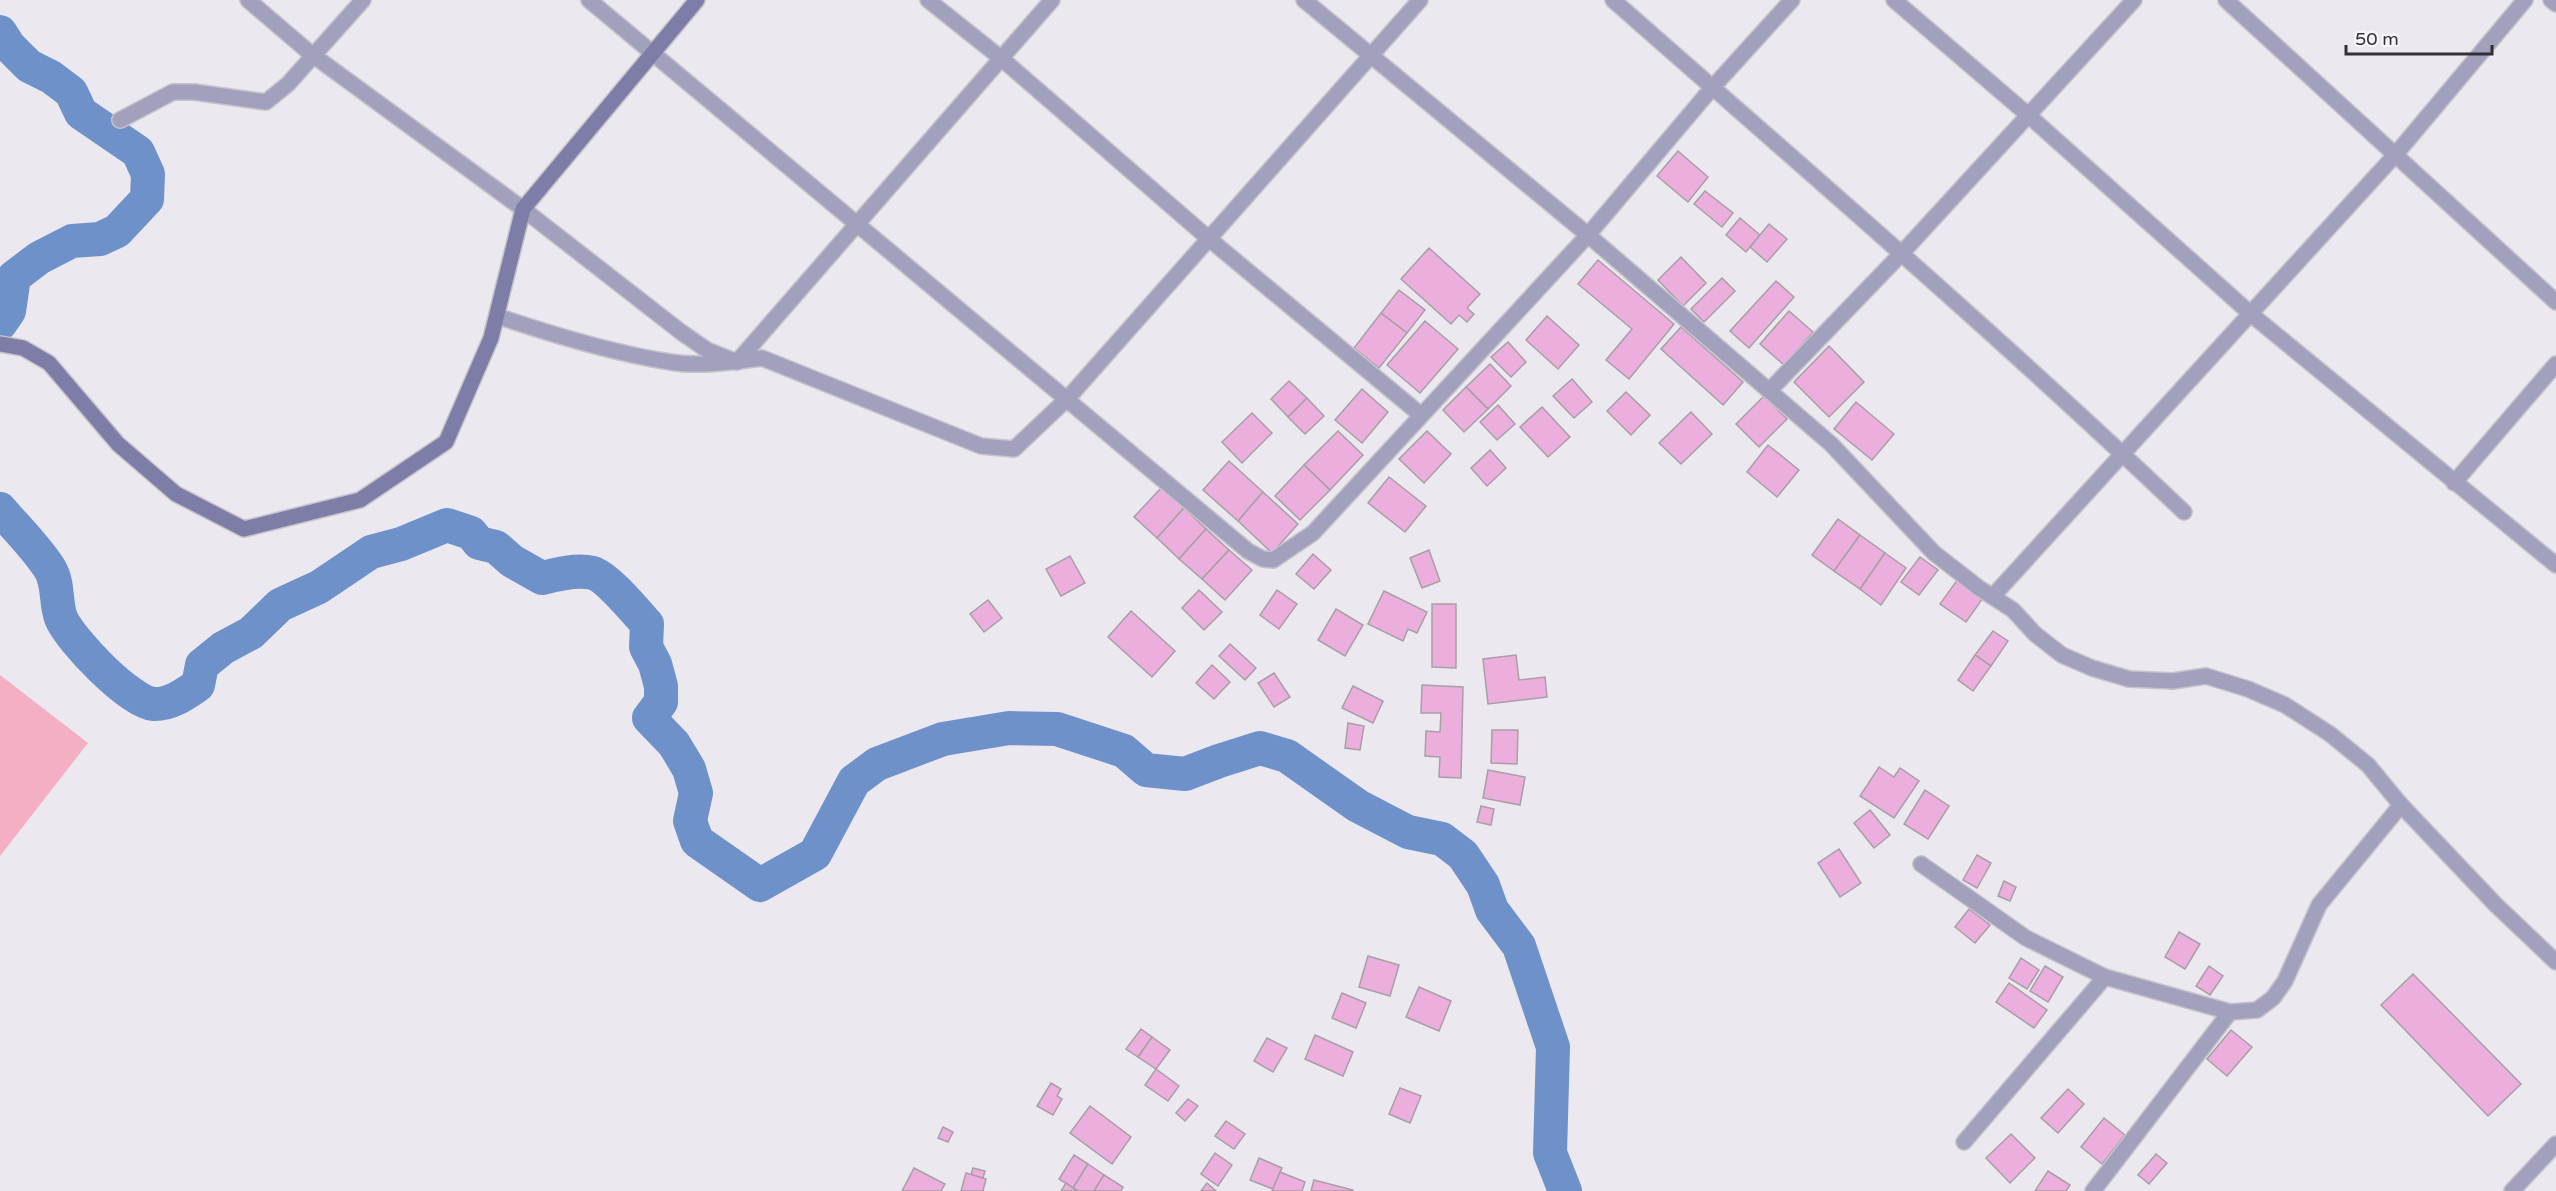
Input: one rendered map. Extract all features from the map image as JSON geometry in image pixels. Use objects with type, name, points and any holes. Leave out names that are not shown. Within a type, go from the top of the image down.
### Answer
[{"type":"street","points":[[248,0],[314,55],[523,208],[681,332],[707,350],[737,362]]},
{"type":"street","points":[[120,120],[173,92],[194,92],[266,102],[278,95],[363,0]]},
{"type":"street","points":[[589,0],[1248,551],[1263,559],[1273,560],[1313,533],[1588,235],[1713,88],[1792,0]]},
{"type":"street","points":[[0,344],[23,348],[49,363],[118,444],[176,494],[244,529],[360,500],[446,442],[491,338],[523,208],[697,0]]},
{"type":"street","points":[[928,0],[1002,59],[1208,238],[1421,415]]},
{"type":"street","points":[[737,362],[1052,0]]},
{"type":"street","points":[[1304,0],[1588,235],[1831,444],[1934,553],[1979,588],[2013,610],[2035,634],[2062,655],[2092,668],[2129,679],[2173,681],[2206,676],[2248,689],[2285,705],[2330,734],[2368,765],[2401,805],[2496,905],[2556,962]]},
{"type":"street","points":[[497,316],[552,335],[672,363],[737,362],[762,358],[981,446],[1014,449],[1066,400],[1420,0]]},
{"type":"street","points":[[1613,0],[1900,254],[2123,454],[2184,512]]},
{"type":"street","points":[[1894,0],[2027,114],[2252,315],[2556,565]]},
{"type":"street","points":[[1768,391],[1900,254],[2134,0]]},
{"type":"street","points":[[2226,0],[2556,302]]},
{"type":"street","points":[[1994,596],[2252,315],[2295,262],[2396,154],[2525,0]]},
{"type":"street","points":[[2551,0],[2556,4]]},
{"type":"street","points":[[2454,483],[2556,364]]},
{"type":"street","points":[[1920,864],[2026,938],[2105,977],[2230,1012],[2257,1010],[2273,998],[2285,981],[2319,905],[2401,805]]},
{"type":"street","points":[[1964,1142],[2105,977]]},
{"type":"street","points":[[2093,1191],[2230,1012]]},
{"type":"street","points":[[2512,1191],[2556,1144]]},
{"type":"shaded area","points":[[0,675],[88,743],[0,856]]},
{"type":"building","points":[[1678,151],[1708,177],[1688,202],[1657,176]]},
{"type":"building","points":[[1705,191],[1733,213],[1722,227],[1694,204]]},
{"type":"building","points":[[1740,218],[1760,235],[1746,252],[1726,235]]},
{"type":"building","points":[[1769,224],[1787,239],[1767,262],[1750,247]]},
{"type":"building","points":[[1429,248],[1480,294],[1467,308],[1474,314],[1467,322],[1459,315],[1451,324],[1401,279]]},
{"type":"building","points":[[1681,257],[1706,283],[1683,306],[1658,280]]},
{"type":"building","points":[[1598,260],[1674,324],[1629,379],[1606,360],[1632,329],[1578,284]]},
{"type":"building","points":[[1722,278],[1735,291],[1704,322],[1691,309]]},
{"type":"building","points":[[1776,281],[1794,297],[1749,348],[1730,331]]},
{"type":"building","points":[[1399,290],[1425,310],[1407,333],[1381,313]]},
{"type":"building","points":[[1789,311],[1813,332],[1784,365],[1760,344]]},
{"type":"building","points":[[1381,313],[1407,333],[1379,368],[1354,348]]},
{"type":"building","points":[[1547,316],[1579,345],[1558,369],[1526,340]]},
{"type":"building","points":[[1425,321],[1458,349],[1420,393],[1387,365]]},
{"type":"building","points":[[1681,327],[1743,382],[1723,405],[1661,349]]},
{"type":"building","points":[[1508,342],[1526,362],[1511,377],[1491,357]]},
{"type":"building","points":[[1829,346],[1864,382],[1829,417],[1794,382]]},
{"type":"building","points":[[1490,364],[1511,386],[1488,409],[1466,387]]},
{"type":"building","points":[[1572,379],[1592,402],[1574,418],[1553,396]]},
{"type":"building","points":[[1289,381],[1307,398],[1288,417],[1271,399]]},
{"type":"building","points":[[1466,387],[1488,409],[1464,432],[1443,410]]},
{"type":"building","points":[[1362,389],[1388,412],[1362,443],[1335,420]]},
{"type":"building","points":[[1626,392],[1650,415],[1631,435],[1607,411]]},
{"type":"building","points":[[1764,396],[1787,419],[1759,447],[1736,424]]},
{"type":"building","points":[[1307,398],[1324,416],[1305,434],[1288,417]]},
{"type":"building","points":[[1856,402],[1894,434],[1872,460],[1834,429]]},
{"type":"building","points":[[1498,405],[1515,424],[1497,440],[1480,422]]},
{"type":"building","points":[[1542,407],[1570,437],[1548,457],[1520,427]]},
{"type":"building","points":[[1691,412],[1712,434],[1681,464],[1659,443]]},
{"type":"building","points":[[1252,413],[1272,433],[1242,463],[1222,442]]},
{"type":"building","points":[[1338,431],[1363,455],[1330,490],[1304,465]]},
{"type":"building","points":[[1427,431],[1451,454],[1424,483],[1399,459]]},
{"type":"building","points":[[1768,445],[1799,470],[1777,497],[1747,472]]},
{"type":"building","points":[[1490,450],[1506,468],[1487,486],[1471,468]]},
{"type":"building","points":[[1229,461],[1263,492],[1238,521],[1203,490]]},
{"type":"building","points":[[1304,465],[1330,490],[1300,520],[1275,496]]},
{"type":"building","points":[[1389,477],[1426,506],[1405,532],[1368,503]]},
{"type":"building","points":[[1161,488],[1184,508],[1157,538],[1134,517]]},
{"type":"building","points":[[1263,492],[1298,524],[1272,553],[1238,521]]},
{"type":"building","points":[[1184,508],[1206,529],[1179,559],[1157,538]]},
{"type":"building","points":[[1838,519],[1860,535],[1834,571],[1812,555]]},
{"type":"building","points":[[1206,529],[1229,550],[1202,579],[1179,559]]},
{"type":"building","points":[[1860,535],[1885,553],[1860,589],[1834,571]]},
{"type":"building","points":[[1229,550],[1252,570],[1225,600],[1202,579]]},
{"type":"building","points":[[1429,550],[1440,581],[1422,588],[1410,558]]},
{"type":"building","points":[[1885,553],[1906,568],[1881,605],[1860,589]]},
{"type":"building","points":[[1313,554],[1331,570],[1314,589],[1296,574]]},
{"type":"building","points":[[1070,556],[1085,583],[1061,596],[1046,569]]},
{"type":"building","points":[[1920,557],[1938,570],[1919,595],[1901,582]]},
{"type":"building","points":[[1958,579],[1983,598],[1966,622],[1940,604]]},
{"type":"building","points":[[1199,590],[1222,612],[1204,630],[1182,608]]},
{"type":"building","points":[[1277,590],[1297,604],[1279,629],[1260,615]]},
{"type":"building","points":[[1384,591],[1427,612],[1417,633],[1408,629],[1403,641],[1368,624]]},
{"type":"building","points":[[988,600],[1002,618],[984,632],[970,614]]},
{"type":"building","points":[[1432,604],[1456,604],[1456,668],[1432,667]]},
{"type":"building","points":[[1336,609],[1363,625],[1345,656],[1318,640]]},
{"type":"building","points":[[1131,611],[1175,651],[1152,677],[1108,637]]},
{"type":"building","points":[[1993,631],[2008,641],[1991,666],[1975,655]]},
{"type":"building","points":[[1230,644],[1256,668],[1245,680],[1219,656]]},
{"type":"building","points":[[1516,655],[1519,680],[1545,677],[1547,697],[1488,704],[1483,659]]},
{"type":"building","points":[[1975,655],[1991,666],[1973,691],[1958,680]]},
{"type":"building","points":[[1212,665],[1230,682],[1214,699],[1196,683]]},
{"type":"building","points":[[1274,673],[1290,697],[1274,707],[1258,683]]},
{"type":"building","points":[[1422,685],[1463,687],[1461,778],[1439,777],[1440,757],[1425,756],[1426,731],[1440,732],[1441,713],[1421,713]]},
{"type":"building","points":[[1353,686],[1383,701],[1373,723],[1342,708]]},
{"type":"building","points":[[1348,723],[1364,726],[1360,750],[1345,748]]},
{"type":"building","points":[[1492,730],[1518,730],[1517,764],[1491,763]]},
{"type":"building","points":[[1879,767],[1894,777],[1900,768],[1919,781],[1894,818],[1860,796]]},
{"type":"building","points":[[1488,770],[1525,777],[1520,805],[1483,798]]},
{"type":"building","points":[[1925,790],[1949,806],[1928,839],[1904,824]]},
{"type":"building","points":[[1481,806],[1494,809],[1491,825],[1477,822]]},
{"type":"building","points":[[1870,810],[1890,835],[1874,848],[1854,823]]},
{"type":"building","points":[[1839,849],[1861,883],[1840,897],[1818,863]]},
{"type":"building","points":[[1977,855],[1991,863],[1977,888],[1963,880]]},
{"type":"building","points":[[2004,881],[2016,887],[2010,901],[1998,896]]},
{"type":"building","points":[[1969,909],[1990,925],[1975,943],[1955,927]]},
{"type":"building","points":[[2179,932],[2200,944],[2185,969],[2165,957]]},
{"type":"building","points":[[1368,956],[1399,965],[1390,996],[1359,987]]},
{"type":"building","points":[[2021,958],[2039,970],[2027,989],[2009,978]]},
{"type":"building","points":[[2045,966],[2063,977],[2048,1002],[2030,991]]},
{"type":"building","points":[[2209,966],[2223,976],[2210,995],[2196,986]]},
{"type":"building","points":[[2413,974],[2521,1084],[2488,1116],[2381,1005]]},
{"type":"building","points":[[2009,983],[2047,1010],[2034,1028],[1996,1002]]},
{"type":"building","points":[[1419,987],[1451,1001],[1439,1031],[1406,1017]]},
{"type":"building","points":[[1342,993],[1366,1003],[1356,1028],[1332,1018]]},
{"type":"building","points":[[1141,1029],[1152,1037],[1138,1057],[1126,1049]]},
{"type":"building","points":[[2231,1030],[2252,1047],[2227,1076],[2207,1059]]},
{"type":"building","points":[[1315,1035],[1353,1052],[1343,1076],[1305,1059]]},
{"type":"building","points":[[1152,1037],[1170,1050],[1156,1069],[1138,1057]]},
{"type":"building","points":[[1267,1038],[1287,1048],[1273,1072],[1254,1061]]},
{"type":"building","points":[[1156,1069],[1179,1086],[1168,1101],[1145,1085]]},
{"type":"building","points":[[1051,1083],[1061,1089],[1057,1096],[1062,1099],[1053,1115],[1037,1106]]},
{"type":"building","points":[[1400,1088],[1421,1096],[1410,1123],[1389,1114]]},
{"type":"building","points":[[2068,1089],[2084,1104],[2058,1133],[2041,1118]]},
{"type":"building","points":[[1188,1099],[1198,1106],[1185,1121],[1176,1113]]},
{"type":"building","points":[[1090,1106],[1131,1137],[1112,1164],[1070,1133]]},
{"type":"building","points":[[2104,1118],[2125,1135],[2102,1164],[2081,1147]]},
{"type":"building","points":[[1226,1121],[1245,1134],[1234,1149],[1215,1136]]},
{"type":"building","points":[[943,1127],[953,1132],[948,1142],[938,1138]]},
{"type":"building","points":[[2011,1134],[2035,1158],[2010,1183],[1986,1158]]},
{"type":"building","points":[[1215,1153],[1232,1165],[1218,1186],[1201,1174]]},
{"type":"building","points":[[2156,1154],[2167,1163],[2149,1184],[2138,1175]]},
{"type":"building","points":[[1074,1155],[1088,1164],[1073,1188],[1059,1179]]},
{"type":"building","points":[[1259,1158],[1282,1168],[1273,1189],[1250,1180]]},
{"type":"building","points":[[1088,1164],[1104,1175],[1094,1191],[1078,1191],[1073,1188]]},
{"type":"building","points":[[914,1168],[945,1184],[941,1191],[902,1191]]},
{"type":"building","points":[[973,1168],[985,1171],[983,1178],[971,1175]]},
{"type":"building","points":[[2048,1171],[2070,1185],[2066,1191],[2035,1191]]},
{"type":"building","points":[[1280,1172],[1305,1182],[1302,1191],[1272,1191]]},
{"type":"building","points":[[966,1173],[986,1179],[983,1191],[961,1191]]},
{"type":"building","points":[[1104,1175],[1123,1187],[1121,1191],[1094,1191]]},
{"type":"building","points":[[1314,1180],[1353,1190],[1353,1191],[1311,1191]]},
{"type":"building","points":[[1066,1183],[1073,1188],[1078,1191],[1061,1191]]},
{"type":"building","points":[[1207,1183],[1216,1191],[1201,1191]]},
{"type":"waterway","points":[[0,32],[9,46],[29,66],[51,77],[71,92],[81,113],[138,152],[148,174],[147,199],[117,231],[100,239],[72,241],[39,258],[14,277],[9,311],[0,324]]},
{"type":"waterway","points":[[0,509],[50,569],[55,581],[61,618],[76,640],[116,681],[130,692],[153,704],[171,701],[198,685],[202,665],[223,648],[251,633],[280,605],[319,587],[371,552],[401,544],[447,525],[471,533],[479,543],[496,547],[512,561],[542,578],[574,572],[593,573],[606,581],[647,624],[646,647],[655,664],[661,686],[661,702],[649,718],[674,744],[689,769],[696,793],[690,821],[697,841],[760,885],[815,854],[854,781],[877,764],[943,739],[1009,728],[1057,729],[1124,751],[1146,770],[1185,774],[1260,748],[1287,756],[1358,806],[1408,832],[1442,839],[1463,855],[1483,885],[1492,910],[1519,946],[1553,1047],[1550,1153],[1565,1191]]}]
